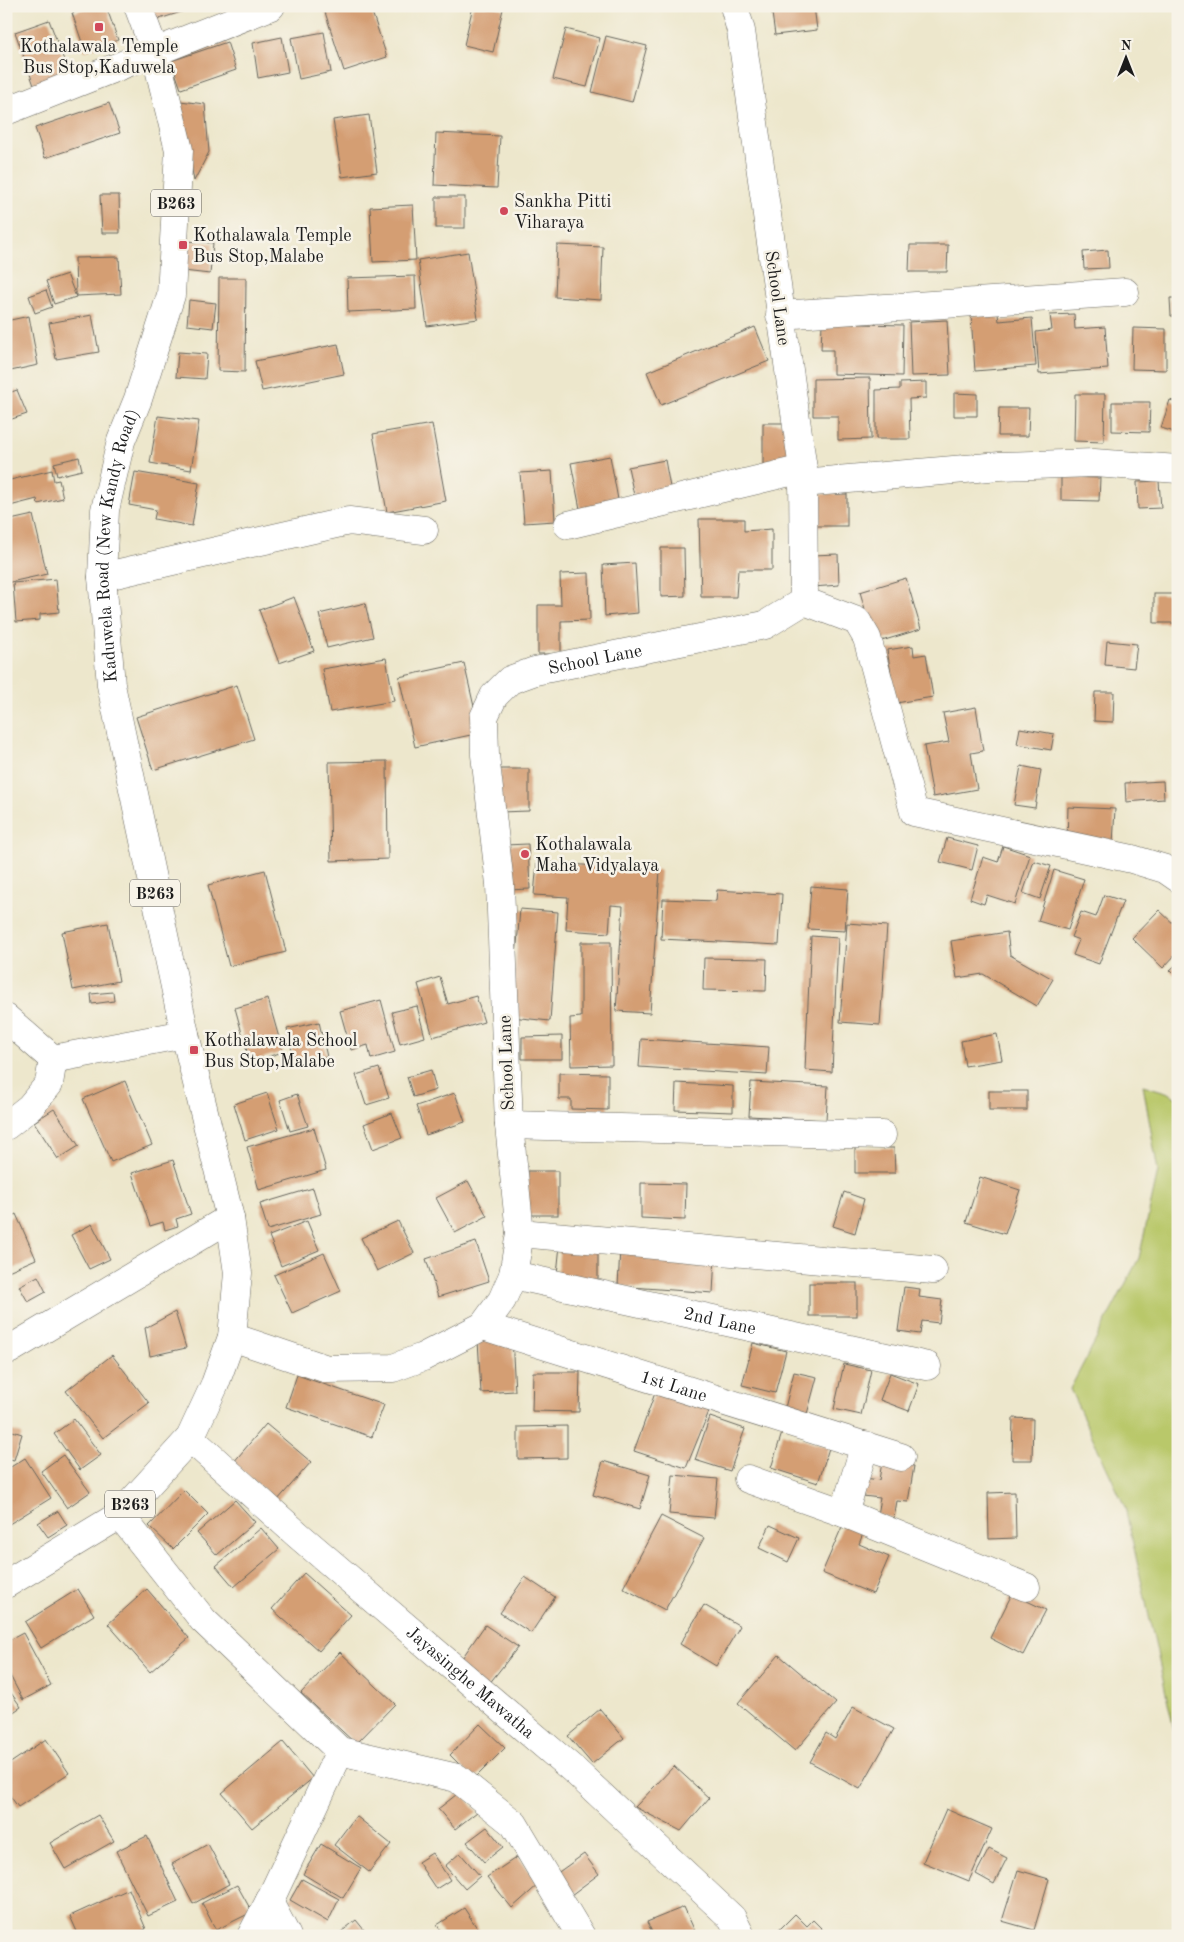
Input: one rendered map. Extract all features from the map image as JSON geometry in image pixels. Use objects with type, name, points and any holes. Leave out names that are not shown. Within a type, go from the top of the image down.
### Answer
[{"type":"street","name":"Kaduwela Road (New Kandy Road)","points":[[6,1584],[120,1515],[190,1438],[215,1384],[232,1337],[238,1273],[230,1218],[185,1034],[111,685],[102,577],[105,510],[122,441],[138,400],[171,295],[179,150],[155,52],[138,6]]},
{"type":"street","points":[[6,111],[271,6]]},
{"type":"street","name":"School Lane","points":[[232,1337],[327,1369],[393,1368],[423,1357],[483,1326],[502,1300],[513,1275],[520,1233],[509,1125],[500,884],[485,745],[484,717],[494,696],[510,680],[535,671],[765,624],[804,601],[803,476],[741,31],[734,6]]},
{"type":"street","points":[[780,315],[1125,292]]},
{"type":"street","points":[[568,525],[803,476],[1009,465],[1094,463],[1178,470]]},
{"type":"street","points":[[102,577],[349,521],[424,530]]},
{"type":"street","points":[[804,601],[857,621],[867,638],[914,812],[1132,859],[1165,869],[1178,878]]},
{"type":"street","points":[[6,1018],[53,1059]]},
{"type":"street","points":[[53,1059],[185,1034]]},
{"type":"street","points":[[6,1126],[30,1107],[49,1084],[53,1059]]},
{"type":"street","points":[[509,1125],[882,1135]]},
{"type":"street","points":[[9,1350],[230,1218]]},
{"type":"street","points":[[520,1233],[932,1270]]},
{"type":"street","name":"2nd Lane","points":[[513,1275],[927,1366]]},
{"type":"street","name":"1st Lane","points":[[483,1326],[901,1456]]},
{"type":"street","name":"Jayasinghe Mawatha","points":[[190,1438],[298,1535],[576,1772],[732,1918],[741,1936]]},
{"type":"street","points":[[844,1513],[865,1445]]},
{"type":"street","points":[[748,1479],[844,1513],[1026,1587]]},
{"type":"street","points":[[120,1515],[203,1620],[340,1751],[457,1778],[514,1824],[580,1936]]},
{"type":"street","points":[[250,1936],[269,1902],[340,1751]]},
{"type":"street","points":[[269,1902],[287,1936]]},
{"type":"green space","points":[[1143,1085],[1169,1093],[1178,1099],[1178,1748],[1125,1507],[1070,1389],[1139,1258],[1158,1171]]},
{"type":"building","points":[[91,6],[106,6],[118,40],[85,51],[72,13]]},
{"type":"building","points":[[141,6],[182,6],[184,11],[147,23]]},
{"type":"building","points":[[323,6],[370,6],[387,57],[344,71]]},
{"type":"building","points":[[473,6],[492,6],[503,9],[493,52],[464,45]]},
{"type":"building","points":[[771,6],[814,6],[817,30],[775,35]]},
{"type":"building","points":[[49,20],[71,79],[36,91],[15,32]]},
{"type":"building","points":[[566,29],[600,38],[587,87],[553,79]]},
{"type":"building","points":[[324,32],[331,72],[299,79],[291,38]]},
{"type":"building","points":[[606,36],[647,46],[632,102],[592,92]]},
{"type":"building","points":[[282,37],[288,72],[258,78],[253,43]]},
{"type":"building","points":[[227,42],[236,70],[181,89],[171,61]]},
{"type":"building","points":[[180,101],[205,104],[209,152],[194,181]]},
{"type":"building","points":[[109,103],[120,133],[45,158],[35,128]]},
{"type":"building","points":[[369,115],[377,172],[342,177],[333,120]]},
{"type":"building","points":[[436,133],[500,136],[497,188],[434,185]]},
{"type":"building","points":[[100,195],[119,195],[120,233],[102,233]]},
{"type":"building","points":[[436,197],[465,197],[465,228],[436,228]]},
{"type":"building","points":[[413,205],[416,260],[373,262],[370,207]]},
{"type":"building","points":[[186,241],[213,243],[210,274],[183,271]]},
{"type":"building","points":[[557,245],[603,247],[601,300],[555,297]]},
{"type":"building","points":[[910,245],[948,245],[947,272],[909,272]]},
{"type":"building","points":[[1108,250],[1109,268],[1084,269],[1083,252]]},
{"type":"building","points":[[468,252],[478,319],[427,326],[418,260]]},
{"type":"building","points":[[119,257],[121,294],[76,296],[75,258]]},
{"type":"building","points":[[67,274],[76,297],[54,304],[46,281]]},
{"type":"building","points":[[415,276],[416,309],[348,312],[347,278]]},
{"type":"building","points":[[219,278],[246,278],[245,372],[218,371]]},
{"type":"building","points":[[46,290],[52,307],[35,313],[29,296]]},
{"type":"building","points":[[1170,298],[1178,298],[1178,316],[1171,316]]},
{"type":"building","points":[[189,300],[216,303],[213,328],[187,325]]},
{"type":"building","points":[[998,314],[999,321],[1032,318],[1036,366],[975,371],[971,316]]},
{"type":"building","points":[[1074,314],[1075,329],[1105,327],[1108,369],[1039,374],[1036,332],[1052,330],[1050,315]]},
{"type":"building","points":[[92,315],[99,352],[56,359],[49,323]]},
{"type":"building","points":[[29,316],[38,365],[6,372],[6,321]]},
{"type":"building","points":[[947,320],[950,375],[911,376],[909,322]]},
{"type":"building","points":[[822,323],[903,325],[902,376],[833,374],[833,350],[821,350]]},
{"type":"building","points":[[755,327],[769,361],[661,405],[647,372]]},
{"type":"building","points":[[1133,328],[1166,329],[1166,370],[1132,369]]},
{"type":"building","points":[[338,344],[344,374],[262,391],[255,361]]},
{"type":"building","points":[[178,352],[207,354],[205,379],[176,377]]},
{"type":"building","points":[[870,378],[871,439],[838,440],[838,416],[813,416],[813,379]]},
{"type":"building","points":[[926,382],[926,398],[909,399],[910,439],[876,439],[876,390],[900,389],[900,383]]},
{"type":"building","points":[[17,390],[27,414],[6,421],[6,394]]},
{"type":"building","points":[[954,393],[977,394],[977,416],[954,416]]},
{"type":"building","points":[[1075,394],[1105,394],[1104,442],[1074,441]]},
{"type":"building","points":[[1170,400],[1178,403],[1178,433],[1161,428]]},
{"type":"building","points":[[1112,402],[1150,402],[1149,432],[1112,431]]},
{"type":"building","points":[[999,408],[1029,408],[1028,436],[998,436]]},
{"type":"building","points":[[158,416],[199,421],[191,470],[150,463]]},
{"type":"building","points":[[763,423],[793,423],[793,465],[763,465]]},
{"type":"building","points":[[432,424],[446,501],[387,512],[373,434]]},
{"type":"building","points":[[610,456],[619,505],[582,519],[571,463]]},
{"type":"building","points":[[79,457],[82,470],[57,476],[54,463]]},
{"type":"building","points":[[665,460],[672,498],[636,505],[628,467]]},
{"type":"building","points":[[52,470],[54,481],[59,480],[63,498],[38,504],[37,499],[6,507],[6,481]]},
{"type":"building","points":[[552,471],[555,521],[524,523],[520,473]]},
{"type":"building","points":[[135,472],[199,483],[192,526],[154,519],[156,510],[129,505]]},
{"type":"building","points":[[1061,477],[1100,478],[1099,501],[1061,500]]},
{"type":"building","points":[[1159,481],[1161,508],[1138,509],[1137,482]]},
{"type":"building","points":[[814,494],[847,494],[847,526],[814,526]]},
{"type":"building","points":[[33,515],[47,574],[6,583],[6,521]]},
{"type":"building","points":[[699,519],[744,519],[744,531],[772,529],[772,570],[738,570],[736,597],[701,597]]},
{"type":"building","points":[[661,548],[684,548],[685,596],[661,597]]},
{"type":"building","points":[[838,554],[839,585],[813,587],[812,555]]},
{"type":"building","points":[[635,563],[638,613],[605,616],[603,565]]},
{"type":"building","points":[[589,573],[590,620],[561,621],[561,654],[538,654],[538,605],[561,605],[560,574]]},
{"type":"building","points":[[906,578],[921,629],[875,643],[860,592]]},
{"type":"building","points":[[56,579],[59,612],[40,614],[40,620],[16,622],[13,583]]},
{"type":"building","points":[[1154,594],[1178,594],[1178,623],[1154,623]]},
{"type":"building","points":[[294,597],[314,651],[279,663],[259,610]]},
{"type":"building","points":[[365,603],[373,637],[327,648],[319,614]]},
{"type":"building","points":[[1107,641],[1137,644],[1134,668],[1105,665]]},
{"type":"building","points":[[913,646],[914,656],[926,654],[933,697],[896,703],[887,650]]},
{"type":"building","points":[[386,658],[394,701],[330,712],[322,669]]},
{"type":"building","points":[[464,663],[480,733],[415,747],[399,677]]},
{"type":"building","points":[[237,685],[254,739],[153,770],[136,717]]},
{"type":"building","points":[[1095,692],[1114,692],[1113,722],[1094,721]]},
{"type":"building","points":[[976,707],[983,751],[971,753],[977,789],[933,797],[924,746],[949,742],[943,713]]},
{"type":"building","points":[[1020,728],[1054,734],[1051,750],[1017,744]]},
{"type":"building","points":[[387,761],[388,859],[331,861],[329,762]]},
{"type":"building","points":[[1021,766],[1041,770],[1035,808],[1014,805]]},
{"type":"building","points":[[500,769],[529,769],[529,811],[500,812]]},
{"type":"building","points":[[1163,781],[1164,799],[1126,802],[1125,783]]},
{"type":"building","points":[[1068,807],[1115,809],[1113,844],[1067,842]]},
{"type":"building","points":[[947,838],[978,846],[972,870],[940,862]]},
{"type":"building","points":[[528,844],[530,889],[507,890],[505,845]]},
{"type":"building","points":[[1003,846],[1030,855],[1015,904],[987,895],[984,904],[970,899],[983,857],[998,862]]},
{"type":"building","points":[[1034,861],[1051,866],[1040,899],[1023,893]]},
{"type":"building","points":[[537,862],[660,870],[650,1013],[616,1011],[623,906],[611,905],[609,933],[566,930],[568,897],[534,895]]},
{"type":"building","points":[[265,870],[286,952],[229,966],[208,885]]},
{"type":"building","points":[[1054,870],[1084,879],[1068,930],[1038,921]]},
{"type":"building","points":[[811,886],[848,889],[845,931],[808,929]]},
{"type":"building","points":[[717,890],[782,894],[779,945],[661,939],[663,899],[716,901]]},
{"type":"building","points":[[1104,895],[1123,901],[1099,964],[1073,955],[1079,940],[1071,937],[1081,912],[1096,917]]},
{"type":"building","points":[[520,909],[558,912],[550,1021],[511,1017]]},
{"type":"building","points":[[1159,910],[1178,928],[1178,952],[1163,968],[1132,938]]},
{"type":"building","points":[[108,923],[119,981],[73,990],[62,932]]},
{"type":"building","points":[[847,923],[887,926],[880,1025],[840,1022]]},
{"type":"building","points":[[1007,932],[1010,955],[1053,979],[1037,1006],[983,974],[957,978],[951,941]]},
{"type":"building","points":[[811,936],[838,938],[832,1072],[805,1070]]},
{"type":"building","points":[[581,942],[611,942],[612,1065],[571,1066],[570,1018],[581,1017]]},
{"type":"building","points":[[704,958],[767,959],[766,991],[703,990]]},
{"type":"building","points":[[1178,963],[1178,978],[1170,970]]},
{"type":"building","points":[[440,977],[448,1004],[476,996],[484,1022],[433,1037],[418,984]]},
{"type":"building","points":[[113,992],[114,1001],[92,1004],[91,994]]},
{"type":"building","points":[[268,999],[283,1052],[250,1062],[235,1008]]},
{"type":"building","points":[[381,1000],[395,1052],[371,1059],[368,1045],[351,1050],[340,1011]]},
{"type":"building","points":[[417,1006],[425,1037],[400,1044],[392,1012]]},
{"type":"building","points":[[319,1022],[327,1057],[295,1064],[287,1029]]},
{"type":"building","points":[[997,1034],[1002,1060],[965,1066],[961,1041]]},
{"type":"building","points":[[562,1036],[562,1059],[522,1059],[522,1037]]},
{"type":"building","points":[[641,1039],[769,1047],[767,1075],[639,1067]]},
{"type":"building","points":[[379,1068],[389,1098],[366,1105],[356,1075]]},
{"type":"building","points":[[431,1070],[436,1090],[413,1097],[407,1077]]},
{"type":"building","points":[[559,1073],[608,1074],[608,1110],[571,1109],[571,1099],[559,1099]]},
{"type":"building","points":[[125,1081],[152,1145],[111,1162],[83,1099]]},
{"type":"building","points":[[751,1082],[828,1086],[826,1120],[749,1116]]},
{"type":"building","points":[[676,1083],[733,1086],[733,1112],[675,1110]]},
{"type":"building","points":[[989,1091],[1027,1091],[1027,1110],[989,1110]]},
{"type":"building","points":[[267,1093],[279,1129],[245,1140],[234,1104]]},
{"type":"building","points":[[455,1093],[465,1122],[426,1135],[416,1106]]},
{"type":"building","points":[[297,1094],[308,1126],[290,1131],[280,1100]]},
{"type":"building","points":[[54,1109],[79,1146],[58,1159],[34,1122]]},
{"type":"building","points":[[392,1113],[402,1138],[373,1149],[364,1124]]},
{"type":"building","points":[[314,1128],[326,1170],[259,1190],[247,1147]]},
{"type":"building","points":[[855,1148],[894,1148],[895,1173],[855,1173]]},
{"type":"building","points":[[173,1160],[191,1214],[176,1219],[178,1226],[165,1230],[163,1222],[150,1226],[132,1173]]},
{"type":"building","points":[[528,1171],[558,1171],[558,1215],[528,1215]]},
{"type":"building","points":[[980,1177],[1020,1190],[1005,1234],[966,1222]]},
{"type":"building","points":[[468,1181],[487,1216],[455,1233],[436,1198]]},
{"type":"building","points":[[641,1183],[686,1184],[685,1220],[641,1218]]},
{"type":"building","points":[[313,1188],[321,1214],[268,1230],[260,1204]]},
{"type":"building","points":[[844,1192],[864,1199],[855,1233],[833,1226]]},
{"type":"building","points":[[16,1214],[36,1259],[6,1272],[6,1219]]},
{"type":"building","points":[[307,1221],[319,1250],[281,1266],[269,1236]]},
{"type":"building","points":[[398,1221],[414,1253],[377,1271],[361,1238]]},
{"type":"building","points":[[92,1224],[110,1259],[89,1269],[71,1235]]},
{"type":"building","points":[[476,1242],[489,1281],[438,1297],[426,1259]]},
{"type":"building","points":[[560,1245],[598,1247],[598,1285],[556,1284]]},
{"type":"building","points":[[620,1249],[715,1255],[713,1293],[618,1286]]},
{"type":"building","points":[[324,1253],[341,1291],[292,1313],[274,1275]]},
{"type":"building","points":[[38,1276],[46,1292],[28,1302],[19,1286]]},
{"type":"building","points":[[809,1283],[857,1283],[857,1316],[809,1316]]},
{"type":"building","points":[[904,1287],[920,1289],[919,1297],[942,1300],[939,1323],[922,1321],[920,1334],[898,1331]]},
{"type":"building","points":[[175,1312],[186,1348],[150,1356],[145,1328]]},
{"type":"building","points":[[512,1338],[515,1391],[481,1393],[478,1340]]},
{"type":"building","points":[[753,1343],[786,1351],[775,1393],[742,1385]]},
{"type":"building","points":[[112,1355],[149,1403],[103,1438],[66,1391]]},
{"type":"building","points":[[844,1364],[871,1370],[861,1415],[834,1409]]},
{"type":"building","points":[[533,1372],[580,1372],[579,1412],[532,1411]]},
{"type":"building","points":[[794,1372],[817,1377],[807,1414],[785,1408]]},
{"type":"building","points":[[890,1373],[919,1384],[909,1411],[880,1400]]},
{"type":"building","points":[[297,1375],[384,1405],[372,1437],[286,1407]]},
{"type":"building","points":[[655,1393],[710,1409],[686,1468],[634,1451]]},
{"type":"building","points":[[710,1417],[745,1429],[730,1471],[695,1460]]},
{"type":"building","points":[[1013,1418],[1033,1419],[1032,1460],[1012,1460]]},
{"type":"building","points":[[74,1419],[101,1455],[80,1470],[54,1434]]},
{"type":"building","points":[[266,1424],[311,1462],[277,1501],[233,1463]]},
{"type":"building","points":[[567,1426],[567,1458],[518,1459],[518,1427]]},
{"type":"building","points":[[6,1429],[22,1434],[14,1460],[6,1458]]},
{"type":"building","points":[[782,1433],[829,1448],[818,1483],[771,1468]]},
{"type":"building","points":[[63,1455],[90,1492],[67,1508],[41,1471]]},
{"type":"building","points":[[25,1458],[51,1498],[6,1526],[6,1470]]},
{"type":"building","points":[[603,1461],[650,1475],[640,1509],[593,1495]]},
{"type":"building","points":[[882,1462],[914,1466],[908,1502],[897,1501],[894,1518],[877,1515],[880,1498],[863,1496],[865,1478],[879,1480]]},
{"type":"building","points":[[673,1475],[718,1479],[714,1518],[669,1514]]},
{"type":"building","points":[[184,1490],[208,1514],[173,1549],[149,1526]]},
{"type":"building","points":[[1015,1492],[1016,1538],[989,1539],[988,1493]]},
{"type":"building","points":[[235,1500],[255,1522],[217,1555],[197,1533]]},
{"type":"building","points":[[58,1511],[67,1525],[48,1537],[38,1523]]},
{"type":"building","points":[[661,1516],[704,1538],[665,1610],[623,1588]]},
{"type":"building","points":[[844,1522],[864,1531],[859,1544],[889,1557],[873,1594],[822,1573]]},
{"type":"building","points":[[770,1525],[799,1538],[788,1562],[759,1548]]},
{"type":"building","points":[[261,1528],[279,1549],[234,1587],[216,1566]]},
{"type":"building","points":[[304,1573],[351,1615],[319,1651],[272,1609]]},
{"type":"building","points":[[525,1577],[555,1597],[531,1633],[500,1613]]},
{"type":"building","points":[[78,1589],[94,1615],[41,1648],[25,1622]]},
{"type":"building","points":[[147,1589],[189,1638],[150,1672],[108,1624]]},
{"type":"building","points":[[1012,1594],[1046,1610],[1023,1655],[990,1638]]},
{"type":"building","points":[[704,1605],[740,1626],[716,1666],[680,1644]]},
{"type":"building","points":[[485,1625],[518,1647],[485,1689],[458,1664]]},
{"type":"building","points":[[23,1633],[51,1685],[23,1700],[6,1668],[6,1642]]},
{"type":"building","points":[[340,1652],[395,1704],[356,1744],[301,1693]]},
{"type":"building","points":[[779,1655],[836,1703],[795,1751],[738,1703]]},
{"type":"building","points":[[6,1686],[21,1707],[6,1717]]},
{"type":"building","points":[[853,1707],[894,1729],[860,1789],[810,1762],[826,1733],[835,1739]]},
{"type":"building","points":[[600,1709],[624,1738],[592,1764],[568,1736]]},
{"type":"building","points":[[480,1724],[505,1748],[474,1779],[450,1755]]},
{"type":"building","points":[[46,1739],[69,1773],[18,1807],[6,1790],[6,1766]]},
{"type":"building","points":[[283,1742],[313,1778],[252,1828],[222,1793]]},
{"type":"building","points":[[674,1766],[709,1798],[681,1831],[635,1807]]},
{"type":"building","points":[[461,1791],[477,1812],[455,1829],[438,1809]]},
{"type":"building","points":[[946,1809],[992,1829],[969,1881],[923,1862]]},
{"type":"building","points":[[98,1815],[114,1841],[65,1869],[50,1843]]},
{"type":"building","points":[[356,1816],[391,1844],[369,1872],[334,1845]]},
{"type":"building","points":[[487,1827],[503,1847],[484,1862],[467,1842]]},
{"type":"building","points":[[147,1836],[178,1902],[148,1916],[116,1851]]},
{"type":"building","points":[[208,1844],[229,1884],[193,1904],[172,1864]]},
{"type":"building","points":[[321,1844],[361,1868],[343,1898],[303,1874]]},
{"type":"building","points":[[989,1849],[1007,1858],[994,1884],[976,1874]]},
{"type":"building","points":[[432,1853],[450,1880],[436,1889],[418,1862]]},
{"type":"building","points":[[460,1853],[480,1876],[465,1889],[445,1866]]},
{"type":"building","points":[[584,1854],[599,1874],[571,1895],[556,1874]]},
{"type":"building","points":[[517,1857],[539,1884],[512,1908],[487,1877]]},
{"type":"building","points":[[1018,1870],[1049,1879],[1034,1930],[1002,1921]]},
{"type":"building","points":[[302,1879],[339,1899],[328,1922],[290,1900]]},
{"type":"building","points":[[237,1885],[252,1912],[216,1930],[202,1903]]},
{"type":"building","points":[[129,1889],[146,1929],[130,1936],[79,1936],[70,1916]]},
{"type":"building","points":[[684,1907],[697,1936],[654,1936],[647,1922]]},
{"type":"building","points":[[464,1908],[481,1934],[444,1936],[437,1925]]},
{"type":"building","points":[[795,1914],[807,1926],[813,1920],[829,1936],[773,1936]]},
{"type":"building","points":[[356,1920],[369,1936],[336,1936]]},
{"type":"place","name":"Kothalawala Temple Bus Stop,Kaduwela","points":[[99,27]]},
{"type":"place","name":"Sankha Pitti Viharaya","points":[[504,211]]},
{"type":"place","name":"Kothalawala Temple Bus Stop,Malabe","points":[[183,245]]},
{"type":"place","name":"Kothalawala Maha Vidyalaya","points":[[525,854]]},
{"type":"place","name":"Kothalawala School Bus Stop,Malabe","points":[[194,1050]]}]
